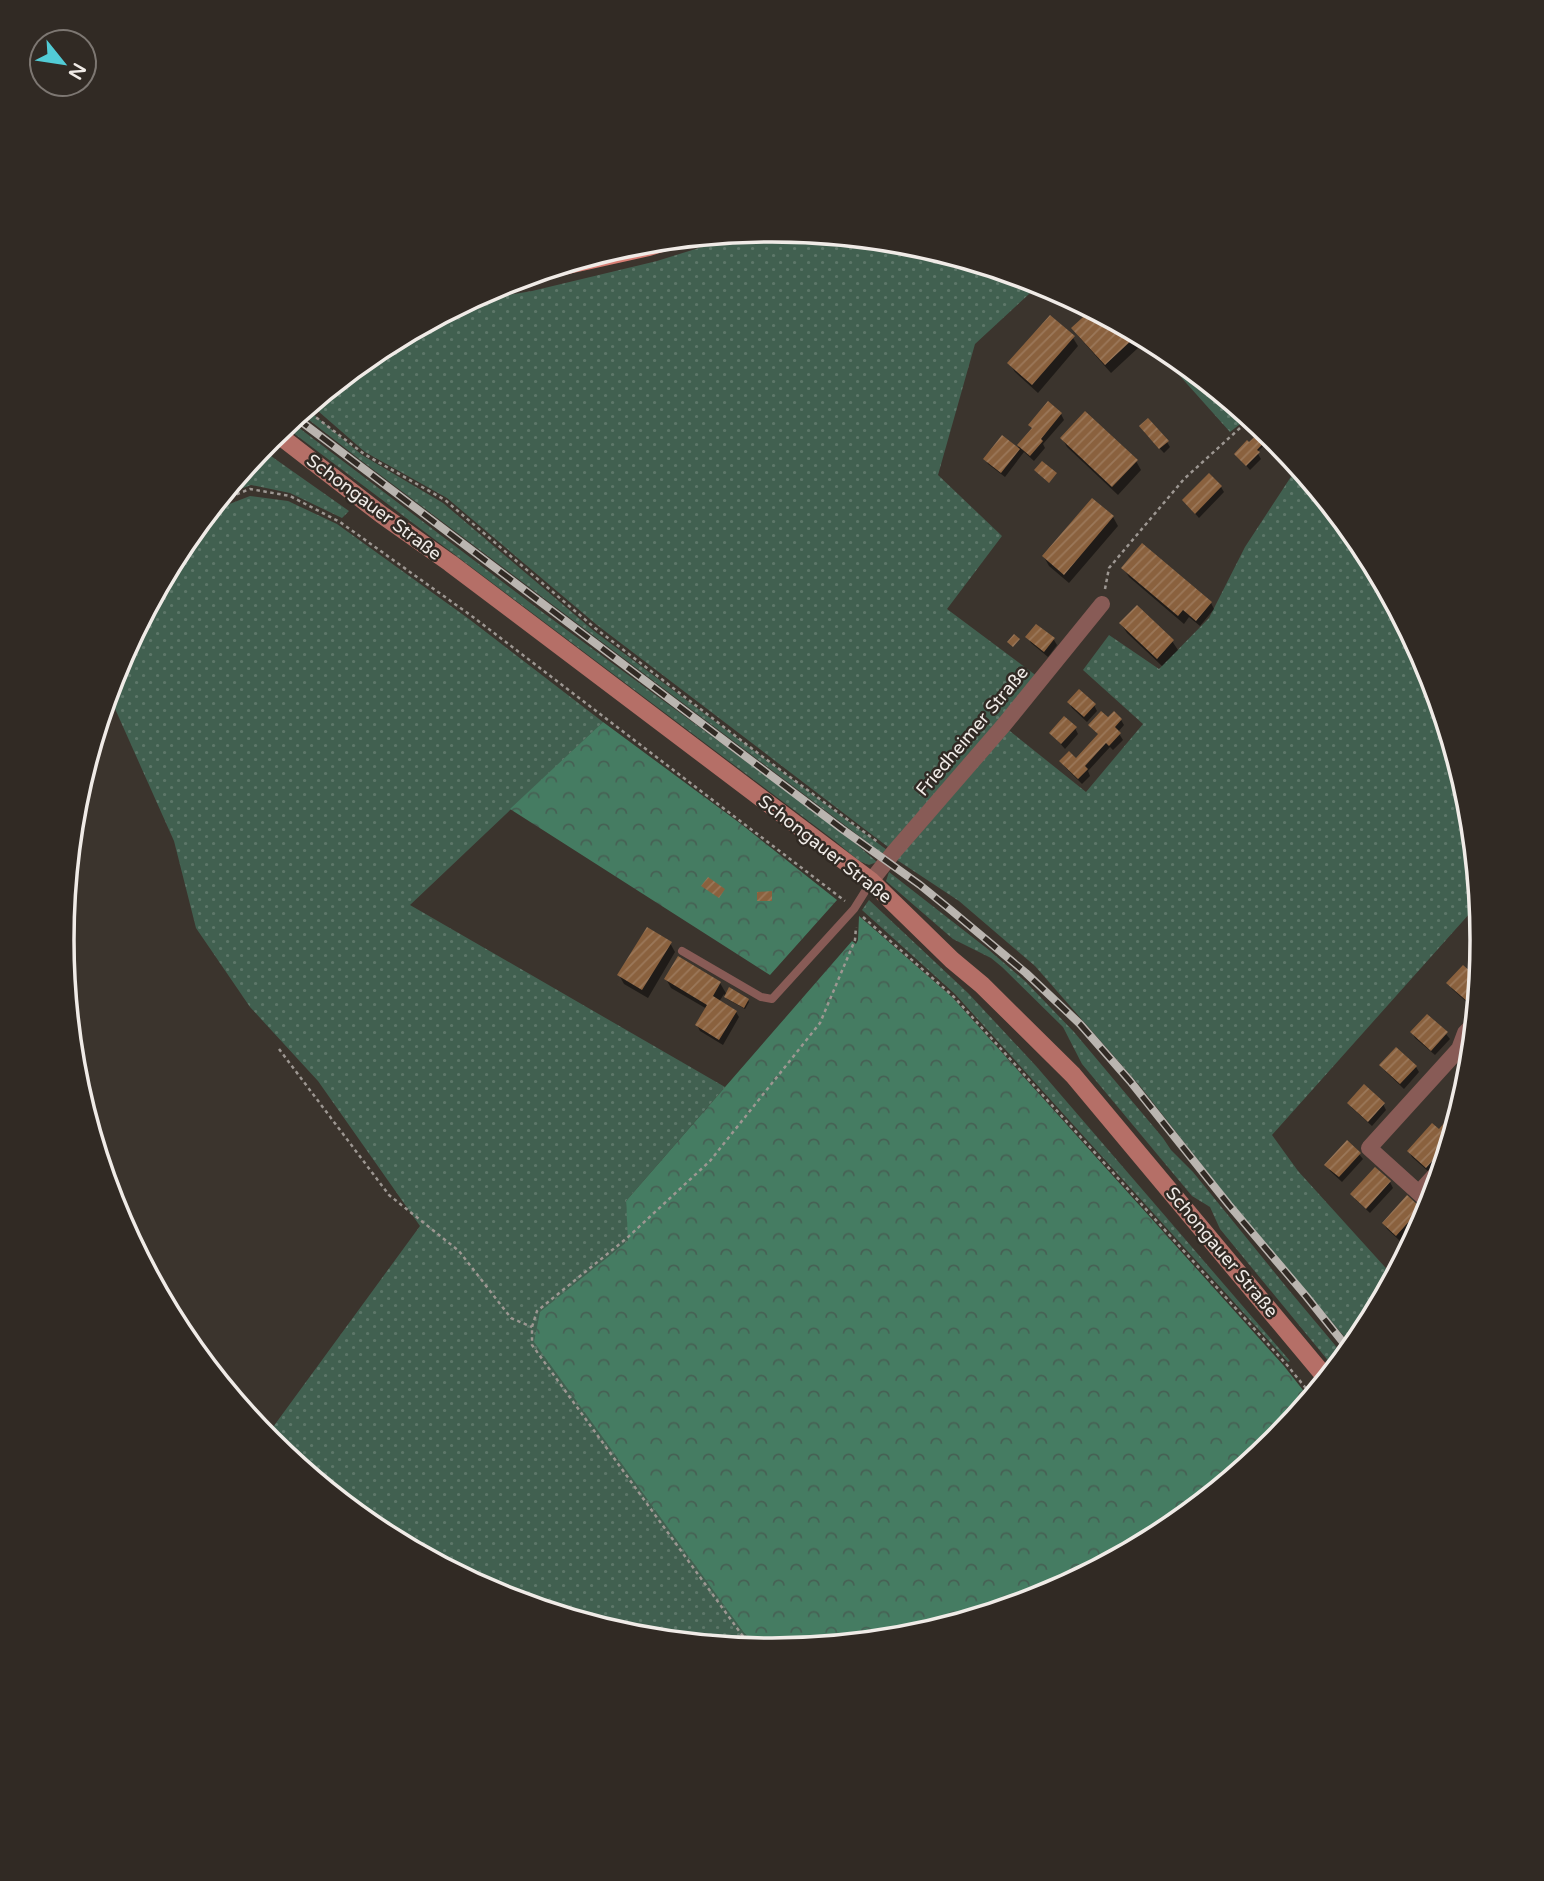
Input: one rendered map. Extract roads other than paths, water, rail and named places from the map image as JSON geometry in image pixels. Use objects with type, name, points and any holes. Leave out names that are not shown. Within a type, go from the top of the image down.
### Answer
[{"type":"main road","name":"Schongauer Straße","points":[[285,440],[872,881],[1073,1075],[1321,1372]]},
{"type":"street","name":"Friedheimer Straße","points":[[872,881],[1102,604]]},
{"type":"street","points":[[1422,1195],[1369,1148],[1463,1043]]},
{"type":"lane","points":[[682,951],[761,998],[772,999],[855,909],[872,881]]},
{"type":"lane","points":[[1416,1190],[1429,1176]]},
{"type":"railway","points":[[303,423],[920,885],[1026,973],[1080,1024],[1130,1081],[1343,1342]]}]
